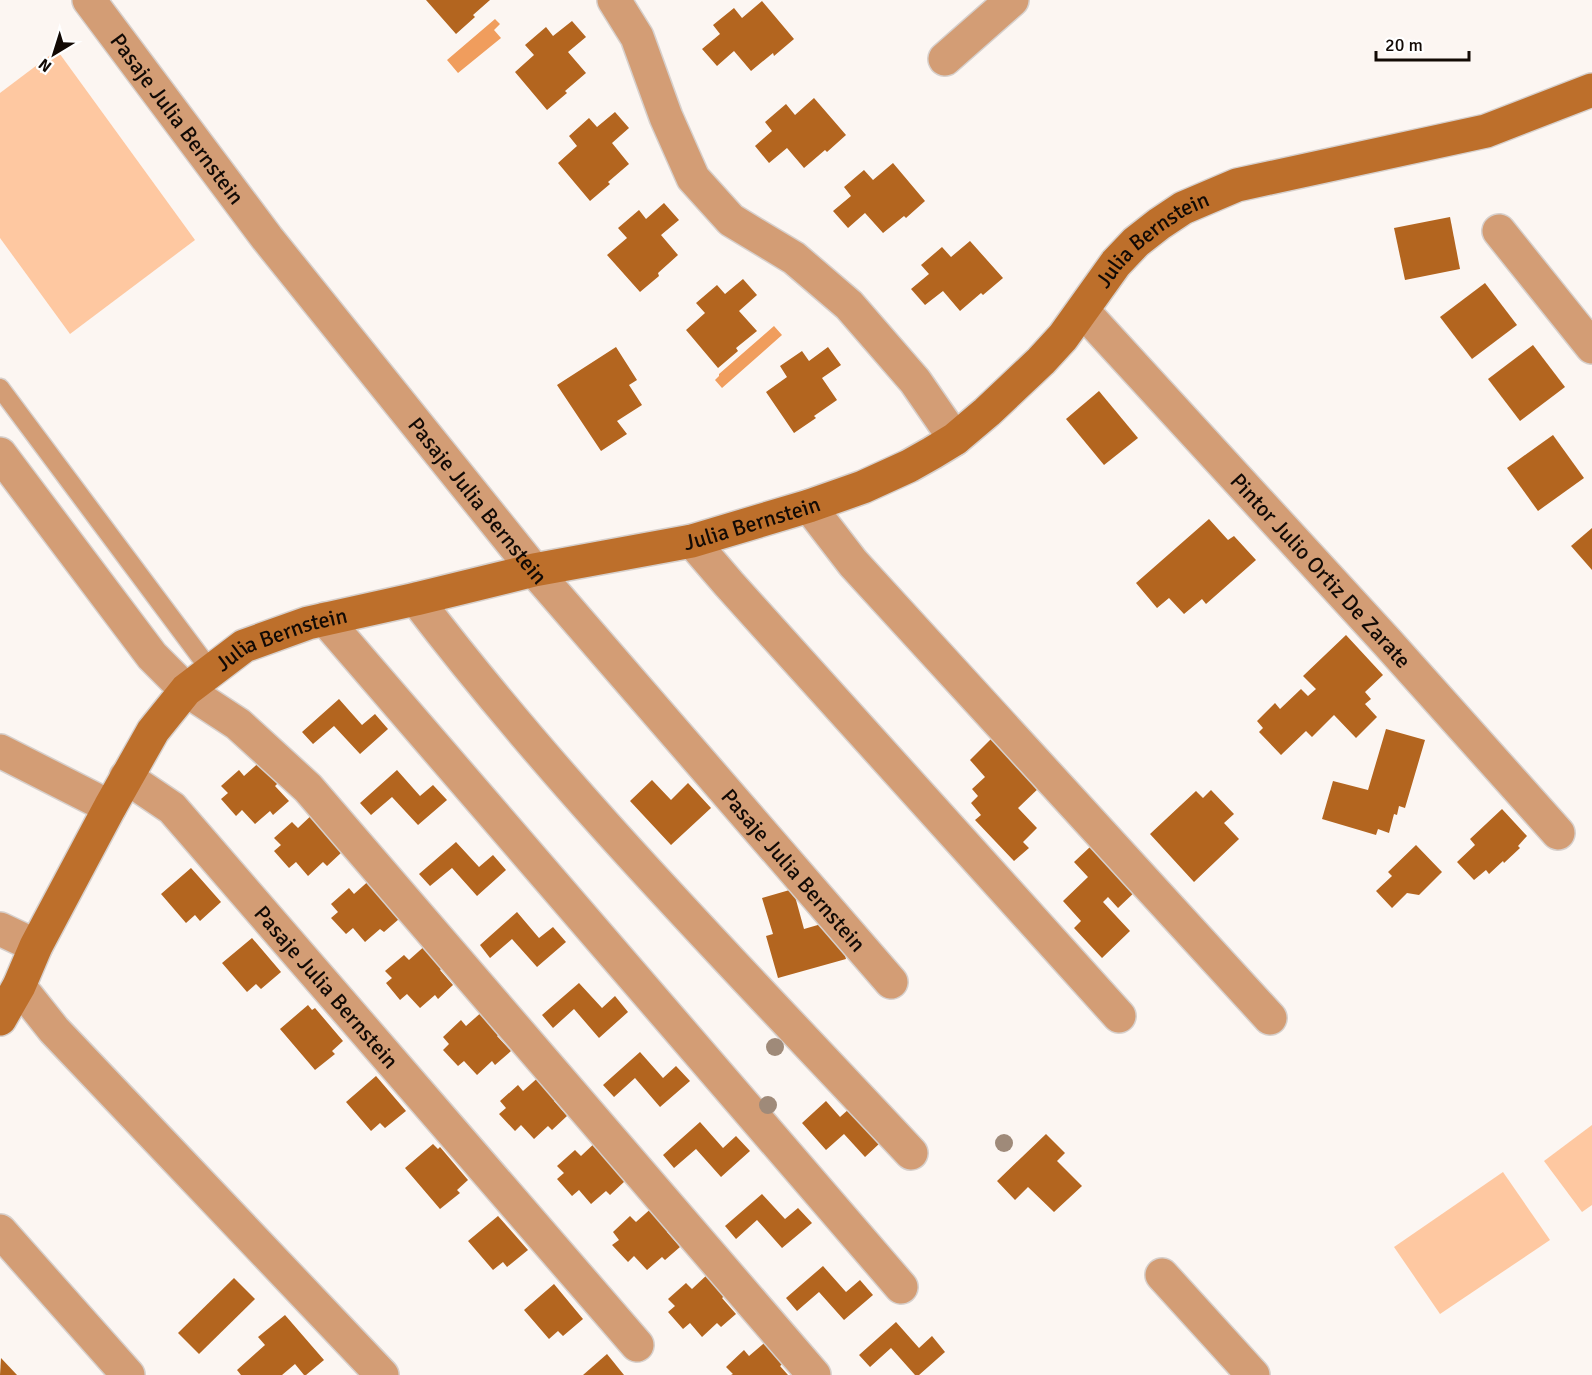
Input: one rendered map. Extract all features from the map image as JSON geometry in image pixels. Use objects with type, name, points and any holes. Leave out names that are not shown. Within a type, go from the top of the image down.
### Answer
[{"type":"street","name":"Pasaje Julia Bernstein","points":[[89,0],[267,238],[534,570],[891,982]]},
{"type":"street","points":[[614,0],[637,37],[666,117],[693,178],[731,220],[794,258],[849,305],[915,381],[955,439]]},
{"type":"street","points":[[945,59],[1012,0]]},
{"type":"street","name":"Julia Bernstein","points":[[0,1019],[19,986],[36,945],[153,731],[199,681],[244,646],[308,623],[534,570],[692,541],[809,506],[886,477],[955,439],[987,412],[1041,361],[1083,311],[1098,286],[1136,242],[1183,208],[1209,195],[1246,183],[1486,131],[1592,90]]},
{"type":"street","points":[[1499,231],[1592,347]]},
{"type":"street","name":"Pintor Julio Ortiz De Zarate","points":[[1083,311],[1387,642],[1558,833]]},
{"type":"street","points":[[0,454],[152,656],[199,681],[238,724],[308,788],[814,1375]]},
{"type":"street","points":[[809,506],[853,563],[1270,1018]]},
{"type":"street","points":[[692,541],[1119,1016]]},
{"type":"street","points":[[416,599],[471,671],[575,794],[911,1153]]},
{"type":"street","points":[[325,619],[902,1287]]},
{"type":"street","points":[[0,751],[110,807]]},
{"type":"street","name":"Pasaje Julia Bernstein","points":[[126,777],[172,808],[637,1345]]},
{"type":"street","points":[[0,929],[36,945]]},
{"type":"street","points":[[19,986],[54,1030],[382,1375]]},
{"type":"street","points":[[0,1231],[128,1375]]},
{"type":"street","points":[[1162,1275],[1253,1375]]},
{"type":"lane","points":[[0,388],[199,681]]},
{"type":"shaded area","points":[[495,19],[500,24],[494,30],[501,38],[458,73],[447,60]]},
{"type":"shaded area","points":[[57,50],[195,240],[70,334],[0,238],[0,93]]},
{"type":"shaded area","points":[[774,326],[782,335],[722,388],[715,380],[719,374]]},
{"type":"shaded area","points":[[1592,1125],[1592,1205],[1582,1212],[1544,1161]]},
{"type":"shaded area","points":[[1503,1172],[1550,1240],[1440,1314],[1394,1247]]},
{"type":"building","points":[[426,0],[490,0],[456,34]]},
{"type":"building","points":[[762,1],[794,39],[751,71],[734,51],[717,66],[702,49],[720,34],[713,25],[734,8],[742,18]]},
{"type":"building","points":[[572,21],[586,37],[568,52],[586,73],[547,110],[515,72],[534,55],[525,45],[546,27],[553,36]]},
{"type":"building","points":[[814,98],[846,135],[804,168],[787,148],[769,163],[755,146],[772,131],[765,122],[786,104],[795,115]]},
{"type":"building","points":[[615,112],[629,128],[612,143],[629,164],[590,201],[558,163],[577,146],[569,136],[589,118],[597,127]]},
{"type":"building","points":[[893,163],[925,201],[906,218],[904,216],[883,233],[865,213],[848,228],[833,211],[851,196],[844,187],[864,170],[873,180]]},
{"type":"building","points":[[664,203],[679,220],[661,235],[678,255],[640,292],[607,255],[627,238],[618,228],[639,210],[646,219]]},
{"type":"building","points":[[1450,217],[1460,269],[1405,280],[1394,228]]},
{"type":"building","points":[[970,241],[1003,278],[960,311],[943,291],[925,305],[911,289],[929,274],[921,265],[942,247],[951,257]]},
{"type":"building","points":[[743,279],[757,295],[739,311],[757,331],[736,348],[738,351],[718,368],[686,330],[705,313],[696,303],[717,285],[725,294]]},
{"type":"building","points":[[1485,283],[1517,325],[1472,359],[1440,317]]},
{"type":"building","points":[[1533,345],[1565,387],[1520,421],[1488,379]]},
{"type":"building","points":[[616,347],[637,380],[629,385],[642,405],[617,421],[627,434],[601,451],[557,385]]},
{"type":"building","points":[[828,347],[841,365],[822,378],[837,400],[794,433],[766,392],[787,377],[780,366],[802,351],[809,361]]},
{"type":"building","points":[[1099,391],[1138,438],[1104,465],[1066,419]]},
{"type":"building","points":[[1553,435],[1584,478],[1538,511],[1507,468]]},
{"type":"building","points":[[1209,519],[1228,540],[1234,536],[1256,560],[1206,604],[1202,599],[1184,614],[1169,598],[1157,608],[1136,583]]},
{"type":"building","points":[[1592,528],[1592,570],[1571,546]]},
{"type":"building","points":[[1346,635],[1383,675],[1365,692],[1371,699],[1365,704],[1377,717],[1356,738],[1334,715],[1312,737],[1306,731],[1281,755],[1259,732],[1263,728],[1257,721],[1275,703],[1280,709],[1301,689],[1308,696],[1316,689],[1303,676]]},
{"type":"building","points":[[339,699],[362,725],[375,714],[388,729],[360,754],[334,726],[313,744],[302,732]]},
{"type":"building","points":[[1386,729],[1425,740],[1405,808],[1399,806],[1397,815],[1394,814],[1389,833],[1378,829],[1376,835],[1322,819],[1333,781],[1368,790]]},
{"type":"building","points":[[991,739],[1004,753],[1008,749],[1042,785],[1018,808],[1037,828],[1023,842],[1029,848],[1014,861],[975,820],[981,815],[971,803],[978,796],[972,789],[985,777],[970,760]]},
{"type":"building","points":[[262,760],[281,780],[275,786],[289,801],[273,815],[270,811],[255,824],[242,810],[236,816],[221,799],[228,793],[221,786],[239,770],[244,776]]},
{"type":"building","points":[[397,770],[420,796],[433,785],[447,800],[418,825],[392,797],[371,815],[360,803]]},
{"type":"building","points":[[652,780],[671,800],[688,783],[711,808],[671,845],[630,801]]},
{"type":"building","points":[[1211,790],[1234,814],[1224,823],[1239,839],[1194,882],[1150,834],[1196,791],[1203,798]]},
{"type":"building","points":[[1502,809],[1527,836],[1518,846],[1520,848],[1504,863],[1503,861],[1489,874],[1486,870],[1474,880],[1457,862],[1475,845],[1470,839]]},
{"type":"building","points":[[316,811],[334,832],[328,838],[342,852],[327,866],[323,862],[308,876],[296,862],[289,868],[274,851],[281,845],[274,838],[292,822],[298,828]]},
{"type":"building","points":[[456,842],[479,867],[493,855],[506,870],[477,896],[452,868],[430,886],[419,874]]},
{"type":"building","points":[[1416,845],[1442,872],[1419,895],[1407,893],[1392,908],[1376,891],[1392,876],[1388,872]]},
{"type":"building","points":[[1090,847],[1100,858],[1104,854],[1138,889],[1118,908],[1108,897],[1103,902],[1130,931],[1102,958],[1074,928],[1081,921],[1063,901],[1088,877],[1074,862]]},
{"type":"building","points":[[191,868],[221,902],[200,921],[195,915],[186,923],[161,894]]},
{"type":"building","points":[[372,878],[391,899],[385,904],[399,919],[384,932],[380,929],[365,942],[353,928],[346,934],[331,918],[338,912],[331,904],[349,888],[354,894]]},
{"type":"building","points":[[793,889],[804,929],[835,920],[846,959],[778,978],[766,936],[773,934],[762,898]]},
{"type":"building","points":[[517,912],[539,938],[553,927],[566,942],[537,967],[512,939],[490,958],[480,945]]},
{"type":"building","points":[[252,938],[281,972],[261,989],[256,984],[247,992],[222,963]]},
{"type":"building","points":[[427,944],[446,965],[440,970],[453,985],[438,999],[435,995],[420,1008],[407,994],[400,1000],[386,983],[392,978],[385,971],[404,955],[409,960]]},
{"type":"building","points":[[579,983],[602,1008],[615,996],[628,1012],[599,1038],[574,1009],[553,1028],[542,1015]]},
{"type":"building","points":[[308,1005],[312,1010],[315,1008],[343,1041],[332,1051],[335,1054],[315,1070],[280,1029]]},
{"type":"building","points":[[484,1010],[503,1031],[497,1036],[511,1051],[495,1065],[492,1061],[477,1075],[464,1061],[458,1066],[443,1050],[449,1044],[443,1037],[461,1020],[466,1026]]},
{"type":"building","points":[[640,1052],[663,1078],[676,1066],[690,1081],[660,1107],[635,1078],[614,1097],[603,1085]]},
{"type":"building","points":[[541,1075],[560,1096],[554,1101],[567,1116],[552,1130],[548,1126],[534,1139],[521,1125],[515,1131],[499,1114],[506,1108],[500,1101],[518,1085],[523,1091]]},
{"type":"building","points":[[376,1076],[406,1111],[385,1128],[380,1123],[371,1131],[346,1102]]},
{"type":"building","points":[[826,1101],[840,1117],[849,1109],[880,1143],[865,1157],[844,1134],[826,1150],[802,1123]]},
{"type":"building","points":[[700,1122],[723,1148],[736,1136],[750,1151],[721,1177],[696,1149],[674,1168],[663,1155]]},
{"type":"building","points":[[1046,1134],[1065,1153],[1057,1161],[1082,1186],[1054,1212],[1028,1187],[1015,1200],[997,1181]]},
{"type":"building","points":[[598,1140],[618,1161],[611,1166],[625,1181],[610,1195],[606,1191],[591,1204],[579,1190],[572,1196],[557,1179],[564,1173],[557,1166],[575,1150],[581,1156]]},
{"type":"building","points":[[433,1144],[438,1149],[440,1147],[468,1180],[457,1190],[460,1193],[440,1209],[405,1168]]},
{"type":"building","points":[[762,1194],[785,1219],[798,1208],[812,1223],[782,1248],[757,1220],[736,1239],[725,1226]]},
{"type":"building","points":[[654,1206],[673,1227],[667,1232],[680,1247],[665,1260],[662,1257],[647,1270],[634,1256],[628,1262],[612,1245],[619,1240],[613,1232],[630,1216],[636,1222]]},
{"type":"building","points":[[498,1216],[528,1250],[507,1267],[503,1262],[493,1270],[468,1241]]},
{"type":"building","points":[[823,1266],[846,1292],[860,1280],[873,1295],[844,1320],[819,1292],[797,1311],[786,1298]]},
{"type":"building","points":[[709,1273],[728,1293],[722,1298],[736,1314],[721,1327],[717,1323],[702,1337],[690,1323],[683,1329],[668,1312],[675,1306],[668,1299],[686,1283],[692,1289]]},
{"type":"building","points":[[234,1278],[255,1299],[199,1354],[178,1333]]},
{"type":"building","points":[[554,1284],[583,1319],[563,1336],[558,1331],[549,1339],[524,1310]]},
{"type":"building","points":[[285,1315],[324,1360],[306,1375],[295,1364],[282,1375],[241,1375],[237,1370],[265,1345],[258,1337]]},
{"type":"building","points":[[896,1322],[919,1348],[932,1336],[945,1352],[919,1375],[915,1375],[891,1348],[870,1367],[859,1355]]},
{"type":"building","points":[[768,1340],[786,1361],[780,1366],[788,1375],[731,1375],[733,1374],[726,1367],[744,1350],[749,1356]]},
{"type":"building","points":[[607,1354],[624,1375],[583,1375]]},
{"type":"building","points":[[1,1358],[17,1375],[0,1375]]}]
